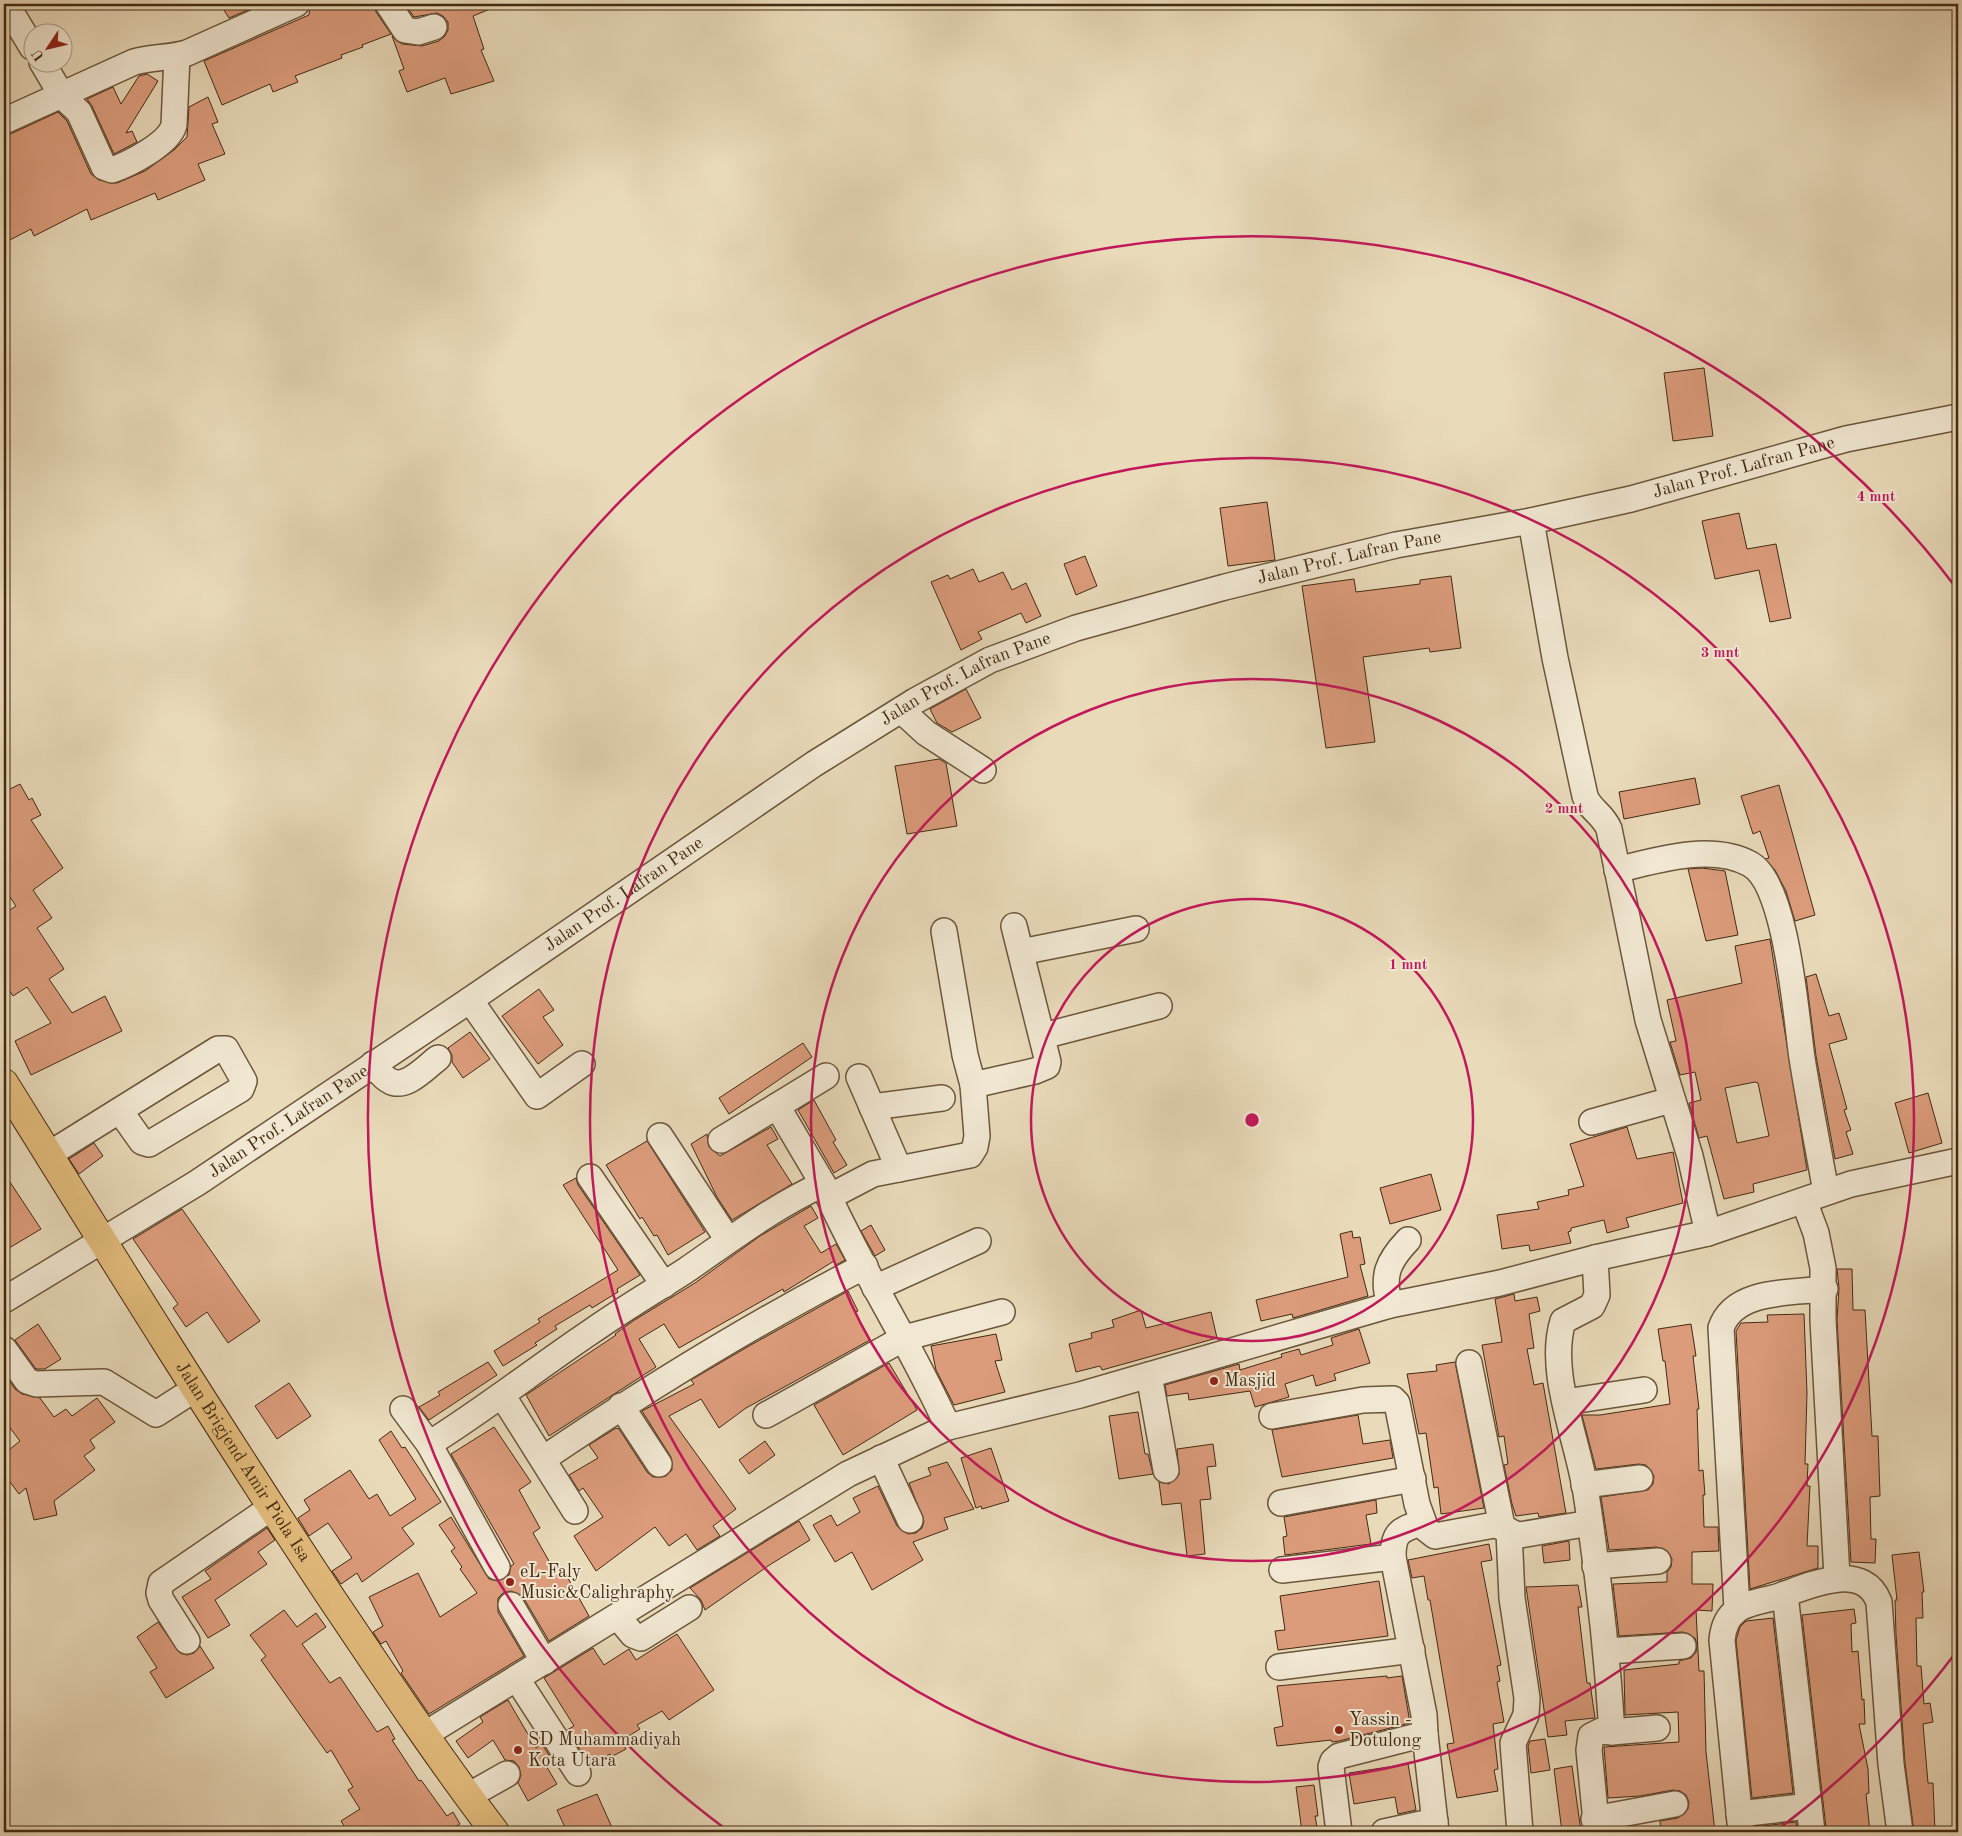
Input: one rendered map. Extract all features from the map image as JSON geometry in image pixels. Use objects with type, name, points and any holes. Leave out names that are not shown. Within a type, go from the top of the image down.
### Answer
[{"type":"main road","name":"Jalan Brigjend Amir Piola Isa","points":[[4,1083],[195,1389],[272,1507],[424,1736],[495,1832]]},
{"type":"street","points":[[6,4],[22,30]]},
{"type":"street","points":[[4,121],[134,62],[156,56],[177,56],[296,4]]},
{"type":"street","points":[[388,4],[405,30],[418,32],[434,28]]},
{"type":"street","points":[[48,72],[62,96],[79,112],[104,167],[112,170],[155,148],[171,133],[174,125],[177,56]]},
{"type":"street","name":"Jalan Prof. Lafran Pane","points":[[4,1300],[197,1183],[470,1000],[814,764],[901,710],[990,660],[1076,628],[1225,587],[1396,545],[1531,521],[1640,497],[1846,439],[1958,417]]},
{"type":"street","points":[[1531,521],[1555,658],[1585,796],[1589,804],[1603,817],[1606,823],[1648,1020],[1671,1100],[1690,1156],[1708,1233]]},
{"type":"street","points":[[901,710],[926,733],[983,770]]},
{"type":"street","points":[[1617,870],[1664,858],[1693,855],[1722,856],[1751,864],[1764,876],[1784,934],[1791,964],[1802,1056],[1821,1250],[1837,1577]]},
{"type":"street","points":[[973,1085],[1035,1071],[1046,1066],[1048,1062],[1014,926]]},
{"type":"street","points":[[1021,952],[1136,929]]},
{"type":"street","points":[[429,1444],[593,1330],[664,1285],[786,1202],[826,1191],[873,1174],[970,1155],[975,1147],[977,1136],[973,1085],[965,1055],[944,931]]},
{"type":"street","points":[[470,1000],[537,1096],[582,1064]]},
{"type":"street","points":[[1043,1036],[1158,1006]]},
{"type":"street","points":[[48,1155],[222,1048],[232,1058],[244,1081],[241,1089],[149,1144],[142,1142],[120,1111]]},
{"type":"street","points":[[373,1064],[388,1081],[398,1084],[409,1080],[438,1058]]},
{"type":"street","points":[[721,1140],[826,1076]]},
{"type":"street","points":[[859,1077],[899,1169]]},
{"type":"street","points":[[872,1107],[942,1098]]},
{"type":"street","points":[[1592,1122],[1671,1100]]},
{"type":"street","points":[[776,1106],[826,1191],[904,1338],[948,1427]]},
{"type":"street","points":[[660,1136],[728,1240]]},
{"type":"street","points":[[424,1736],[848,1474],[948,1427],[1149,1375],[1390,1305],[1500,1283],[1595,1258],[1708,1233],[1851,1184],[1958,1161]]},
{"type":"street","points":[[590,1177],[664,1285]]},
{"type":"street","points":[[1390,1305],[1386,1283],[1390,1264],[1397,1251],[1408,1240]]},
{"type":"street","points":[[543,1459],[621,1406],[795,1302],[978,1242]]},
{"type":"street","points":[[1595,1258],[1597,1295],[1592,1306],[1563,1320],[1559,1333],[1560,1371],[1590,1523],[1606,1651],[1612,1732]]},
{"type":"street","points":[[1737,1609],[1721,1328],[1724,1318],[1730,1312],[1752,1299],[1770,1295],[1824,1290]]},
{"type":"street","points":[[766,1415],[904,1338],[1002,1312]]},
{"type":"street","points":[[4,1349],[27,1381],[36,1384],[104,1382],[156,1414],[195,1389]]},
{"type":"street","points":[[1469,1363],[1505,1529],[1512,1598],[1526,1698],[1526,1715],[1513,1742],[1520,1832]]},
{"type":"street","points":[[1149,1375],[1166,1470]]},
{"type":"street","points":[[1565,1402],[1644,1390]]},
{"type":"street","points":[[502,1395],[575,1512]]},
{"type":"street","points":[[1272,1416],[1363,1400],[1393,1399],[1397,1403],[1423,1522],[1429,1534],[1439,1537],[1494,1526],[1520,1535],[1590,1523]]},
{"type":"street","points":[[621,1406],[659,1464]]},
{"type":"street","points":[[403,1409],[429,1444],[498,1568]]},
{"type":"street","points":[[881,1458],[910,1520]]},
{"type":"street","points":[[1584,1485],[1640,1478]]},
{"type":"street","points":[[1281,1503],[1413,1479]]},
{"type":"street","points":[[187,1641],[161,1600],[159,1593],[161,1583],[272,1507]]},
{"type":"street","points":[[1384,1832],[1435,1827],[1424,1715],[1393,1557],[1395,1536],[1406,1528],[1423,1522]]},
{"type":"street","points":[[1282,1570],[1393,1557]]},
{"type":"street","points":[[1595,1566],[1658,1561]]},
{"type":"street","points":[[1809,1806],[1740,1823],[1722,1640],[1725,1625],[1737,1609],[1837,1577],[1864,1583],[1872,1590],[1879,1602],[1891,1764],[1900,1832]]},
{"type":"street","points":[[1785,1594],[1812,1832]]},
{"type":"street","points":[[511,1605],[544,1662]]},
{"type":"street","points":[[618,1617],[632,1635],[641,1638],[689,1608]]},
{"type":"street","points":[[1606,1651],[1683,1646]]},
{"type":"street","points":[[1279,1667],[1412,1650]]},
{"type":"street","points":[[517,1679],[578,1773]]},
{"type":"street","points":[[1657,1728],[1612,1732],[1601,1731],[1591,1736],[1589,1750],[1596,1825],[1675,1804]]},
{"type":"street","points":[[1339,1832],[1331,1767],[1333,1761],[1339,1756],[1425,1734]]},
{"type":"street","points":[[468,1796],[507,1774]]},
{"type":"building","points":[[220,4],[262,4],[229,18]]},
{"type":"building","points":[[310,4],[374,4],[376,12],[391,34],[341,55],[342,58],[295,76],[298,82],[273,92],[270,84],[222,105],[204,61],[309,15]]},
{"type":"building","points":[[405,4],[502,4],[473,16],[484,49],[481,50],[494,81],[451,94],[445,78],[407,92],[399,71],[404,69],[392,36],[402,44],[422,46],[439,41],[445,36],[448,30],[448,22],[437,13],[414,17]]},
{"type":"building","points":[[147,74],[158,81],[126,133],[132,131],[137,142],[114,154],[87,99],[113,87],[121,104],[139,76]]},
{"type":"building","points":[[208,97],[218,122],[212,124],[225,154],[198,164],[205,180],[158,200],[155,193],[91,220],[87,209],[34,236],[31,229],[4,243],[4,137],[58,112],[67,121],[91,174],[99,180],[117,183],[145,171],[174,150],[187,137],[189,107]]},
{"type":"building","points":[[1704,368],[1713,436],[1673,441],[1664,373]]},
{"type":"building","points":[[1267,502],[1275,560],[1228,566],[1220,508]]},
{"type":"building","points":[[1739,513],[1747,549],[1776,544],[1791,618],[1770,622],[1759,570],[1715,579],[1702,521]]},
{"type":"building","points":[[1085,556],[1097,586],[1076,595],[1064,564]]},
{"type":"building","points":[[973,569],[979,582],[1003,572],[1012,590],[1026,583],[1041,616],[1026,623],[1021,613],[978,632],[982,639],[961,650],[931,582],[948,575],[950,579]]},
{"type":"building","points":[[1451,576],[1461,648],[1430,652],[1429,648],[1363,657],[1375,742],[1326,748],[1302,586],[1354,579],[1356,592],[1420,584],[1420,580]]},
{"type":"building","points":[[966,689],[981,718],[952,732],[937,723],[930,709]]},
{"type":"building","points":[[939,759],[946,763],[957,826],[907,834],[895,766]]},
{"type":"building","points":[[1695,778],[1700,804],[1624,819],[1619,792]]},
{"type":"building","points":[[20,784],[29,800],[32,798],[41,815],[31,820],[63,868],[33,890],[52,918],[37,928],[64,969],[49,979],[72,1013],[105,996],[122,1031],[31,1075],[15,1041],[51,1023],[27,987],[13,996],[4,982],[4,947],[9,943],[4,934],[4,914],[16,906],[4,888],[4,792]]},
{"type":"building","points":[[1779,785],[1815,915],[1795,921],[1786,891],[1775,870],[1765,859],[1769,858],[1760,831],[1753,834],[1741,796]]},
{"type":"building","points":[[1702,868],[1725,871],[1738,935],[1706,941],[1688,869]]},
{"type":"building","points":[[1770,939],[1807,1170],[1753,1184],[1754,1192],[1724,1199],[1707,1136],[1699,1138],[1689,1103],[1701,1100],[1695,1072],[1680,1075],[1670,1042],[1676,1041],[1667,1000],[1742,983],[1735,946]],"holes":[[[1758,1083],[1769,1136],[1737,1143],[1725,1088]]]},
{"type":"building","points":[[1816,974],[1829,1016],[1839,1013],[1847,1039],[1829,1044],[1847,1109],[1844,1110],[1851,1130],[1846,1132],[1853,1154],[1835,1159],[1816,1056],[1806,977]]},
{"type":"building","points":[[539,989],[554,1010],[543,1017],[563,1045],[538,1064],[502,1016]]},
{"type":"building","points":[[470,1032],[490,1059],[463,1078],[452,1062],[452,1055],[448,1048]]},
{"type":"building","points":[[803,1043],[812,1057],[729,1114],[719,1098]]},
{"type":"building","points":[[1928,1093],[1942,1143],[1909,1153],[1895,1103]]},
{"type":"building","points":[[814,1100],[836,1140],[833,1142],[847,1165],[834,1173],[798,1110]]},
{"type":"building","points":[[771,1127],[778,1139],[767,1145],[792,1184],[732,1220],[717,1197],[691,1144],[707,1134],[709,1147],[720,1156]]},
{"type":"building","points":[[1627,1127],[1637,1159],[1673,1152],[1683,1203],[1626,1218],[1629,1227],[1607,1233],[1604,1220],[1571,1228],[1571,1231],[1568,1232],[1571,1243],[1530,1251],[1529,1245],[1502,1249],[1497,1215],[1539,1209],[1537,1202],[1569,1195],[1568,1190],[1584,1186],[1570,1144]]},
{"type":"building","points":[[647,1141],[705,1232],[668,1255],[657,1235],[654,1236],[642,1217],[640,1219],[606,1165]]},
{"type":"building","points":[[94,1143],[103,1156],[79,1174],[69,1159]]},
{"type":"building","points":[[4,1173],[41,1229],[4,1251]]},
{"type":"building","points":[[1431,1174],[1441,1210],[1390,1224],[1380,1188]]},
{"type":"building","points":[[576,1178],[578,1185],[640,1275],[617,1289],[618,1292],[592,1308],[590,1305],[555,1326],[557,1329],[535,1343],[537,1345],[503,1366],[494,1351],[540,1322],[538,1319],[618,1270],[563,1185]]},
{"type":"building","points":[[811,1206],[818,1218],[804,1226],[821,1253],[836,1244],[845,1260],[836,1265],[834,1261],[784,1292],[783,1289],[679,1348],[664,1324],[639,1339],[656,1367],[549,1436],[526,1395],[616,1335],[633,1321],[695,1283],[760,1236]]},
{"type":"building","points":[[182,1209],[260,1321],[228,1343],[207,1312],[186,1327],[173,1308],[178,1304],[133,1239]]},
{"type":"building","points":[[871,1225],[885,1250],[875,1256],[861,1231]]},
{"type":"building","points":[[1352,1231],[1353,1238],[1360,1237],[1365,1264],[1360,1265],[1368,1296],[1293,1318],[1292,1314],[1261,1321],[1256,1300],[1348,1277],[1340,1234]]},
{"type":"building","points":[[1837,1269],[1852,1269],[1853,1310],[1865,1310],[1872,1436],[1878,1436],[1880,1496],[1870,1497],[1871,1539],[1876,1539],[1875,1563],[1851,1562],[1837,1320],[1839,1288]]},
{"type":"building","points":[[848,1291],[858,1311],[855,1312],[870,1340],[746,1408],[719,1428],[701,1399],[669,1416],[736,1509],[713,1526],[720,1536],[697,1550],[686,1534],[669,1546],[655,1527],[596,1571],[574,1536],[603,1517],[583,1488],[579,1491],[569,1475],[598,1458],[589,1445],[616,1428],[619,1429],[647,1472],[653,1477],[666,1476],[672,1470],[671,1457],[642,1411],[694,1384],[691,1380]]},
{"type":"building","points":[[1514,1294],[1515,1301],[1537,1297],[1540,1311],[1529,1314],[1534,1348],[1527,1349],[1534,1385],[1543,1383],[1566,1513],[1539,1517],[1538,1513],[1516,1516],[1512,1504],[1504,1465],[1508,1464],[1504,1436],[1499,1437],[1482,1345],[1502,1342],[1495,1299]]},
{"type":"building","points":[[1141,1310],[1146,1328],[1211,1312],[1217,1338],[1102,1370],[1100,1366],[1076,1372],[1069,1344],[1092,1338],[1091,1333],[1114,1327],[1112,1320]]},
{"type":"building","points":[[1804,1314],[1807,1393],[1805,1464],[1808,1464],[1807,1486],[1810,1486],[1807,1546],[1818,1546],[1818,1568],[1750,1589],[1736,1331],[1741,1323],[1768,1322],[1767,1315]]},
{"type":"building","points":[[38,1324],[61,1359],[45,1369],[36,1369],[15,1340]]},
{"type":"building","points":[[1691,1324],[1696,1356],[1693,1356],[1699,1409],[1697,1409],[1699,1471],[1703,1470],[1705,1495],[1703,1495],[1704,1527],[1718,1527],[1719,1551],[1692,1552],[1692,1584],[1713,1584],[1712,1611],[1696,1610],[1699,1671],[1704,1671],[1706,1752],[1715,1832],[1661,1832],[1660,1821],[1678,1818],[1688,1809],[1689,1802],[1686,1795],[1680,1791],[1673,1790],[1640,1796],[1608,1798],[1604,1747],[1679,1742],[1678,1712],[1625,1715],[1624,1670],[1679,1664],[1679,1661],[1691,1658],[1696,1652],[1697,1645],[1695,1638],[1683,1632],[1619,1636],[1613,1584],[1667,1582],[1667,1572],[1671,1567],[1672,1559],[1667,1551],[1657,1547],[1609,1550],[1601,1497],[1648,1490],[1653,1484],[1654,1476],[1646,1465],[1639,1464],[1596,1469],[1582,1415],[1600,1415],[1670,1404],[1665,1361],[1663,1361],[1658,1329]]},
{"type":"building","points":[[1359,1329],[1370,1363],[1334,1374],[1336,1380],[1316,1386],[1313,1375],[1285,1384],[1289,1397],[1255,1407],[1250,1391],[1189,1400],[1188,1393],[1167,1396],[1165,1385],[1239,1364],[1240,1370],[1282,1357],[1281,1354],[1299,1349],[1301,1355],[1333,1345],[1331,1338]]},
{"type":"building","points":[[996,1334],[1002,1360],[995,1361],[1005,1392],[954,1405],[936,1370],[931,1346]]},
{"type":"building","points":[[488,1362],[497,1375],[429,1420],[419,1407],[440,1395],[438,1392]]},
{"type":"building","points":[[1455,1362],[1484,1508],[1441,1514],[1438,1487],[1434,1488],[1426,1433],[1419,1434],[1407,1374],[1437,1371],[1436,1365]]},
{"type":"building","points":[[889,1363],[917,1410],[843,1455],[814,1405]]},
{"type":"building","points":[[4,1373],[15,1389],[22,1394],[40,1398],[54,1417],[66,1409],[72,1416],[97,1398],[115,1422],[90,1440],[95,1448],[84,1456],[95,1470],[54,1501],[57,1515],[34,1520],[26,1488],[19,1494],[4,1474],[4,1454],[20,1441],[4,1420]]},
{"type":"building","points":[[289,1383],[311,1416],[277,1439],[255,1406]]},
{"type":"building","points":[[1138,1412],[1145,1454],[1148,1454],[1153,1474],[1119,1479],[1109,1416]]},
{"type":"building","points":[[1358,1415],[1363,1444],[1390,1440],[1393,1458],[1282,1477],[1272,1430]]},
{"type":"building","points":[[494,1427],[531,1482],[519,1490],[540,1528],[533,1533],[557,1575],[564,1571],[589,1616],[549,1641],[523,1597],[511,1591],[503,1593],[498,1598],[498,1612],[524,1656],[429,1714],[401,1673],[403,1671],[386,1641],[381,1644],[373,1632],[383,1626],[369,1597],[418,1573],[440,1617],[477,1593],[460,1569],[462,1567],[451,1551],[455,1548],[439,1525],[451,1517],[489,1579],[497,1581],[509,1575],[511,1566],[514,1564],[451,1454]]},
{"type":"building","points":[[391,1431],[402,1448],[405,1447],[441,1502],[402,1528],[414,1544],[362,1582],[357,1573],[341,1584],[332,1571],[352,1558],[328,1523],[309,1536],[298,1518],[310,1510],[304,1500],[350,1470],[369,1499],[377,1494],[390,1516],[416,1499],[379,1440]]},
{"type":"building","points":[[765,1441],[775,1455],[749,1474],[739,1460]]},
{"type":"building","points":[[1213,1444],[1216,1466],[1207,1467],[1211,1499],[1200,1500],[1205,1554],[1187,1556],[1181,1503],[1162,1505],[1159,1482],[1169,1484],[1179,1475],[1177,1449]]},
{"type":"building","points":[[991,1448],[1009,1501],[982,1509],[981,1506],[976,1508],[961,1458]]},
{"type":"building","points":[[947,1462],[974,1509],[944,1518],[948,1529],[913,1542],[923,1560],[872,1590],[852,1552],[835,1562],[813,1525],[831,1515],[837,1526],[860,1512],[853,1498],[878,1486],[897,1526],[908,1534],[916,1533],[922,1528],[924,1521],[909,1483],[931,1475],[928,1468]]},
{"type":"building","points":[[1376,1500],[1377,1513],[1366,1515],[1371,1544],[1285,1555],[1283,1537],[1287,1536],[1284,1517]]},
{"type":"building","points":[[799,1521],[810,1540],[771,1564],[705,1610],[701,1600],[690,1588]]},
{"type":"building","points":[[267,1528],[275,1540],[258,1552],[267,1564],[215,1600],[230,1625],[208,1638],[182,1597],[211,1579],[205,1571]]},
{"type":"building","points":[[1569,1541],[1570,1560],[1544,1563],[1542,1546]]},
{"type":"building","points":[[1489,1544],[1492,1560],[1481,1562],[1501,1665],[1497,1666],[1500,1681],[1497,1682],[1504,1722],[1493,1724],[1498,1769],[1494,1770],[1498,1791],[1457,1798],[1447,1744],[1454,1743],[1430,1600],[1428,1600],[1424,1576],[1412,1578],[1408,1560]]},
{"type":"building","points":[[1919,1552],[1924,1592],[1922,1592],[1923,1618],[1916,1618],[1917,1666],[1921,1666],[1924,1704],[1930,1703],[1933,1722],[1923,1724],[1928,1783],[1933,1783],[1935,1832],[1914,1832],[1905,1763],[1896,1635],[1895,1600],[1897,1600],[1892,1555]]},
{"type":"building","points":[[1379,1581],[1388,1636],[1278,1650],[1275,1631],[1285,1630],[1280,1596]]},
{"type":"building","points":[[1578,1585],[1582,1607],[1578,1607],[1587,1683],[1590,1683],[1595,1718],[1565,1721],[1567,1735],[1548,1737],[1526,1587]]},
{"type":"building","points":[[1854,1609],[1856,1623],[1851,1624],[1852,1652],[1858,1651],[1862,1700],[1864,1699],[1865,1724],[1859,1724],[1868,1769],[1869,1793],[1866,1794],[1870,1832],[1841,1832],[1840,1827],[1826,1828],[1802,1615]]},
{"type":"building","points":[[284,1610],[297,1627],[316,1613],[326,1627],[302,1644],[330,1683],[340,1677],[377,1732],[388,1726],[395,1739],[392,1740],[419,1781],[421,1780],[447,1816],[453,1812],[460,1824],[446,1832],[348,1832],[341,1821],[360,1809],[348,1790],[353,1787],[331,1750],[327,1753],[261,1660],[266,1656],[250,1635]]},
{"type":"building","points":[[1773,1618],[1793,1793],[1752,1798],[1736,1640],[1740,1627],[1746,1621]]},
{"type":"building","points":[[158,1622],[180,1653],[187,1655],[194,1653],[200,1646],[214,1668],[166,1698],[150,1672],[157,1668],[137,1637]]},
{"type":"building","points":[[677,1634],[714,1690],[669,1720],[662,1711],[637,1725],[640,1729],[621,1741],[626,1749],[611,1757],[610,1754],[590,1765],[567,1730],[574,1726],[544,1678],[593,1648],[604,1665],[629,1649],[636,1660]]},
{"type":"building","points":[[1387,1676],[1387,1678],[1402,1676],[1410,1723],[1339,1741],[1332,1742],[1331,1740],[1277,1746],[1274,1728],[1283,1726],[1277,1686]]},
{"type":"building","name":"SD Muhammadiyah Kota Utara","points":[[508,1700],[536,1748],[542,1744],[552,1760],[545,1764],[557,1784],[528,1801],[518,1783],[521,1775],[519,1767],[514,1761],[505,1760],[493,1740],[468,1758],[456,1741],[483,1722],[480,1717]]},
{"type":"building","points":[[1545,1739],[1550,1770],[1531,1773],[1528,1746],[1530,1741]]},
{"type":"building","points":[[1408,1764],[1416,1810],[1398,1814],[1395,1797],[1354,1804],[1349,1773]]},
{"type":"building","points":[[1572,1766],[1581,1832],[1562,1832],[1554,1769]]},
{"type":"building","points":[[1314,1785],[1318,1816],[1315,1816],[1318,1832],[1302,1832],[1296,1787]]},
{"type":"building","points":[[597,1794],[614,1832],[567,1832],[557,1810]]},
{"type":"building","points":[[1796,1822],[1797,1832],[1755,1832],[1755,1827]]},
{"type":"place","name":"Masjid","points":[[1214,1381]]},
{"type":"place","name":"eL-Faly Music&Calighraphy","points":[[510,1582]]},
{"type":"place","name":"Yassin - Dotulong","points":[[1339,1730]]},
{"type":"place","name":"SD Muhammadiyah Kota Utara","points":[[518,1750]]}]
